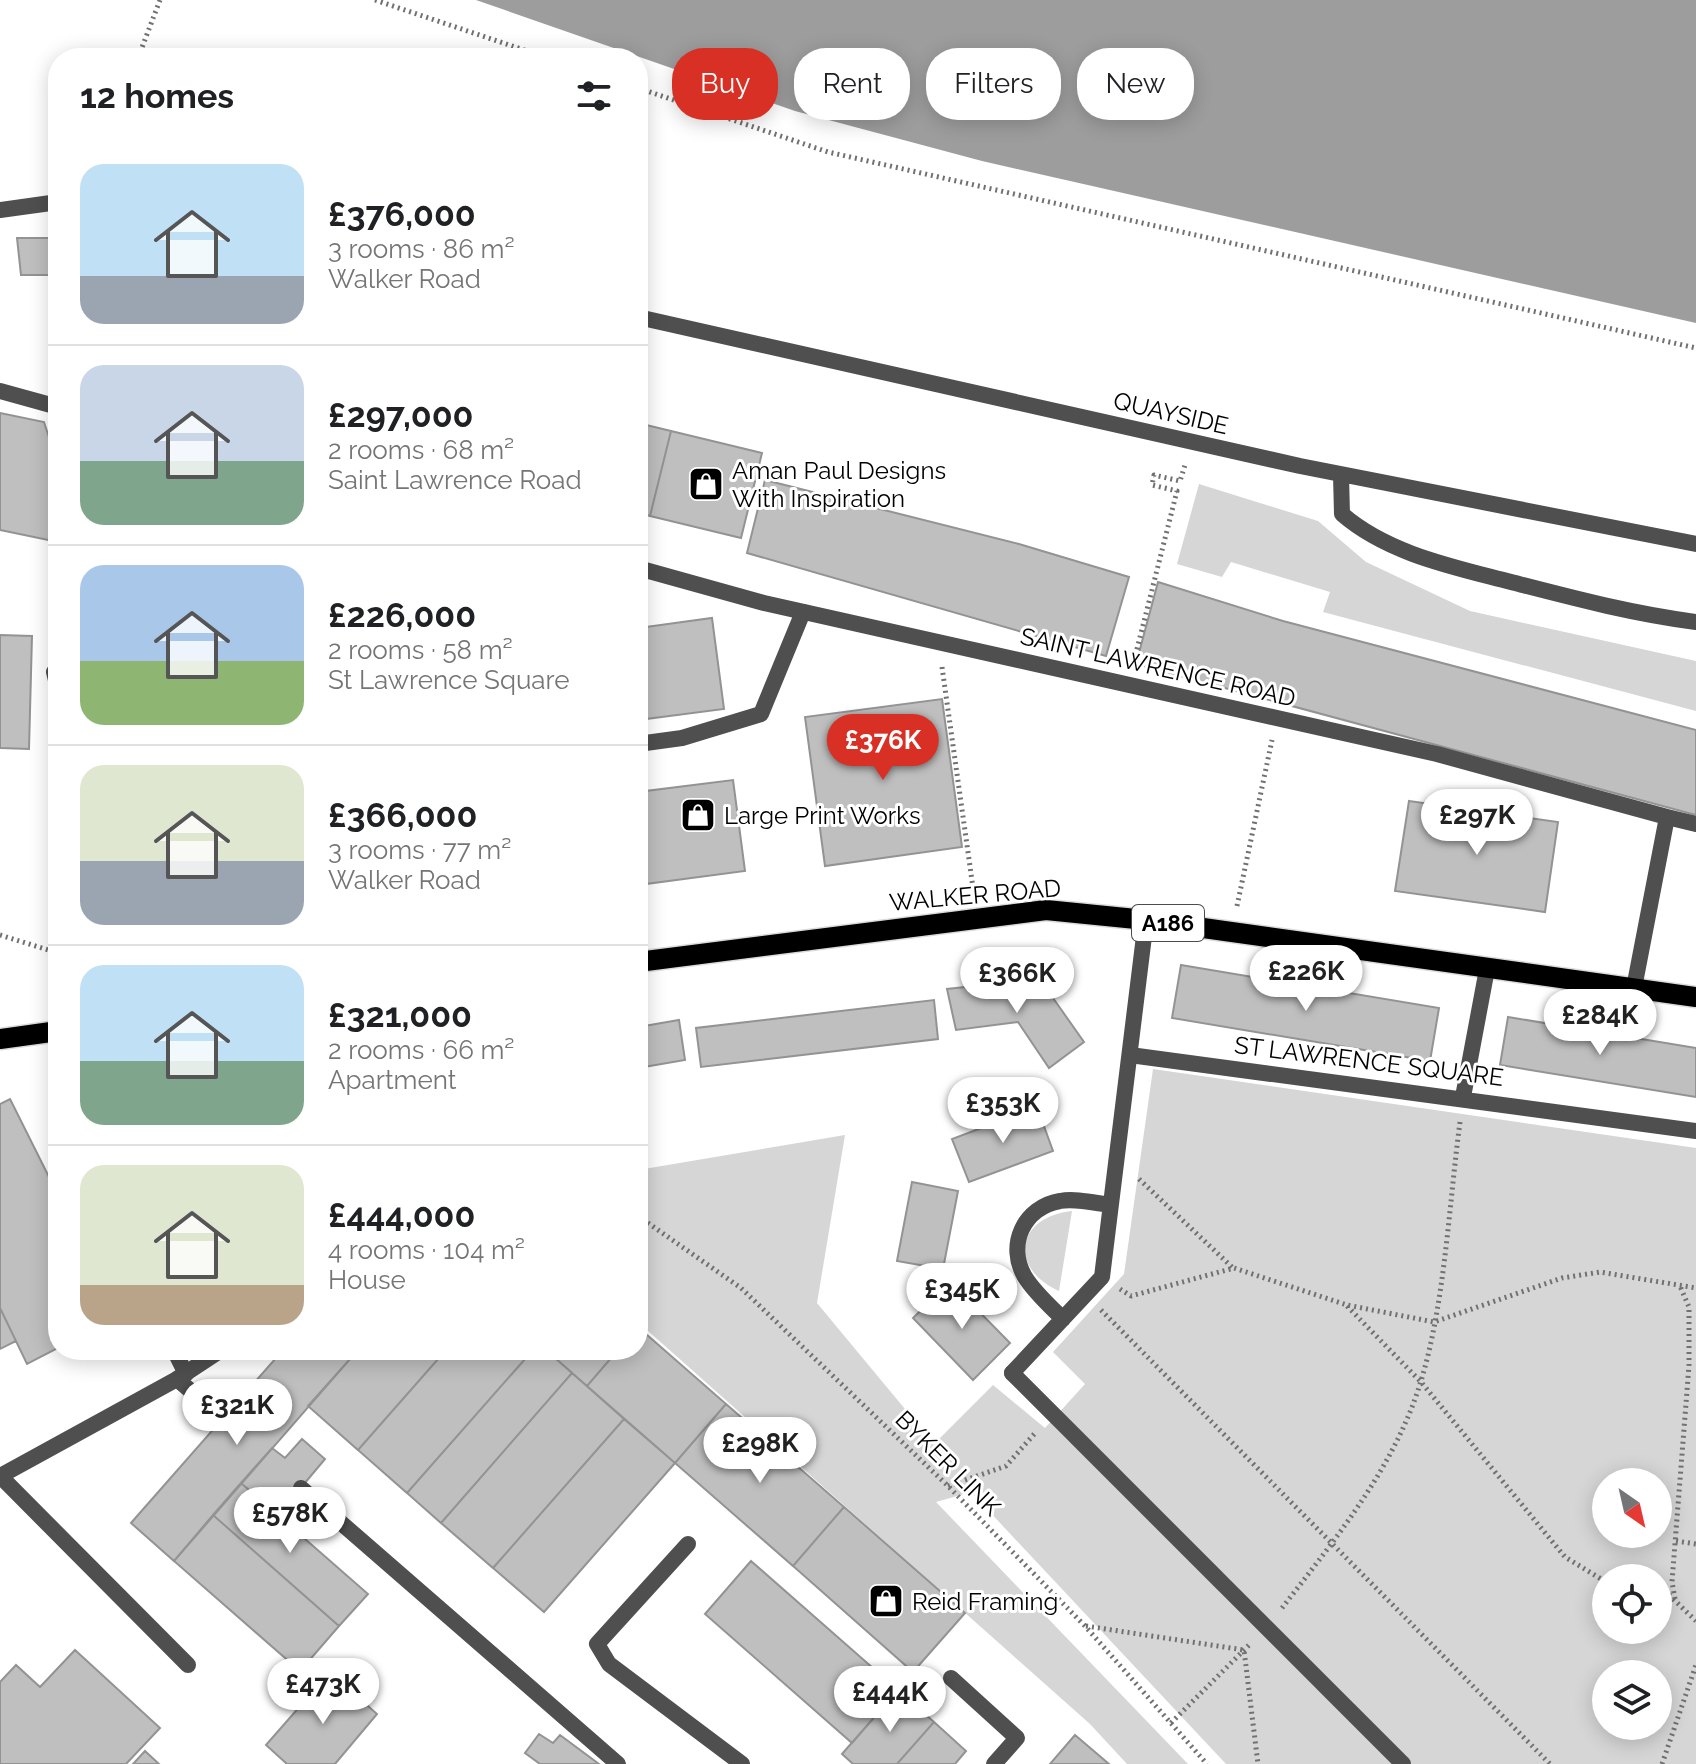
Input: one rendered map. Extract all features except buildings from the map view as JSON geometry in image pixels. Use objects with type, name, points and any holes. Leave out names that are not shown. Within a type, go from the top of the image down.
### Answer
[{"type":"main road","name":"WALKER ROAD","points":[[648,961],[1046,910],[1146,920],[1696,997]]},
{"type":"main road","points":[[0,1039],[48,1032]]},
{"type":"street","points":[[0,210],[48,203]]},
{"type":"street","name":"QUAYSIDE","points":[[648,319],[1341,475],[1696,544]]},
{"type":"street","points":[[0,391],[48,404]]},
{"type":"street","points":[[1341,475],[1342,514],[1355,526],[1427,560],[1632,614],[1696,622]]},
{"type":"street","name":"SAINT LAWRENCE ROAD","points":[[648,571],[803,612],[1437,754],[1696,824]]},
{"type":"street","points":[[648,743],[682,738],[761,714],[803,612]]},
{"type":"street","points":[[1634,988],[1667,817]]},
{"type":"street","points":[[1146,920],[1102,1277],[1012,1373],[1403,1764]]},
{"type":"street","points":[[1463,1097],[1487,969]]},
{"type":"street","name":"ST LAWRENCE SQUARE","points":[[1130,1055],[1463,1097],[1696,1131]]},
{"type":"street","points":[[1063,1319],[1033,1287],[1019,1265],[1017,1247],[1023,1225],[1037,1207],[1063,1200],[1110,1205]]},
{"type":"street","points":[[177,1360],[181,1376],[223,1419]]},
{"type":"street","points":[[188,1665],[0,1476],[206,1360]]},
{"type":"street","points":[[301,1488],[618,1764]]},
{"type":"street","points":[[688,1544],[597,1644],[609,1664],[742,1764]]},
{"type":"street","points":[[951,1678],[1017,1738],[994,1764]]},
{"type":"path","points":[[142,48],[160,0]]},
{"type":"path","points":[[375,0],[518,48]]},
{"type":"path","points":[[648,91],[828,152],[1696,348]]},
{"type":"path","points":[[1127,685],[1177,491],[1152,485],[1154,475],[1180,481]]},
{"type":"path","points":[[938,642],[977,917]]},
{"type":"path","points":[[1232,932],[1276,719]]},
{"type":"path","points":[[0,935],[48,950]]},
{"type":"path","points":[[1171,1723],[1265,1628],[1333,1542],[1385,1465],[1421,1382],[1434,1322],[1463,1097]]},
{"type":"path","points":[[1117,1158],[1234,1268],[1347,1305],[1434,1322],[1562,1278],[1600,1272],[1696,1288]]},
{"type":"path","name":"BYKER LINK","points":[[648,1223],[741,1288],[948,1486],[1085,1626],[1207,1764]]},
{"type":"path","points":[[1102,1277],[1131,1296],[1234,1268]]},
{"type":"path","points":[[1675,1599],[1672,1582],[1689,1365],[1689,1307],[1680,1285]]},
{"type":"path","points":[[1086,1295],[1550,1764]]},
{"type":"path","points":[[1347,1305],[1421,1382],[1565,1557],[1592,1573]]},
{"type":"path","points":[[948,1486],[1006,1466],[1032,1439],[1049,1409]]},
{"type":"path","points":[[1676,1541],[1695,1543]]},
{"type":"path","points":[[1672,1598],[1696,1622]]},
{"type":"path","points":[[1085,1626],[1244,1650]]},
{"type":"path","points":[[1244,1650],[1258,1764]]},
{"type":"path","points":[[1662,1764],[1696,1665]]},
{"type":"shaded area","points":[[476,0],[1696,0],[1696,323],[982,161],[829,120],[910,120],[910,48],[794,48],[794,111],[778,105],[778,48],[672,48],[672,68],[648,60],[648,48],[614,48]]},
{"type":"shaded area","points":[[1199,484],[1318,521],[1366,562],[1470,611],[1696,661],[1696,711],[1323,612],[1330,592],[1231,562],[1222,577],[1177,564]]},
{"type":"shaded area","points":[[1153,1069],[1696,1148],[1696,1764],[1226,1764],[971,1492],[936,1502],[1188,1764],[1127,1764],[1090,1724],[648,1331],[648,1168],[845,1135],[817,1303],[934,1444],[993,1385],[1045,1428],[1085,1384],[1053,1352],[1124,1274]]},
{"type":"shaded area","points":[[1072,1211],[1059,1291],[1032,1270],[1025,1245],[1039,1223],[1053,1215]]},
{"type":"place","name":"Aman Paul Designs With Inspiration","points":[[706,484]]},
{"type":"place","name":"Large Print Works","points":[[698,815]]},
{"type":"place","name":"Reid Framing","points":[[886,1601]]}]
